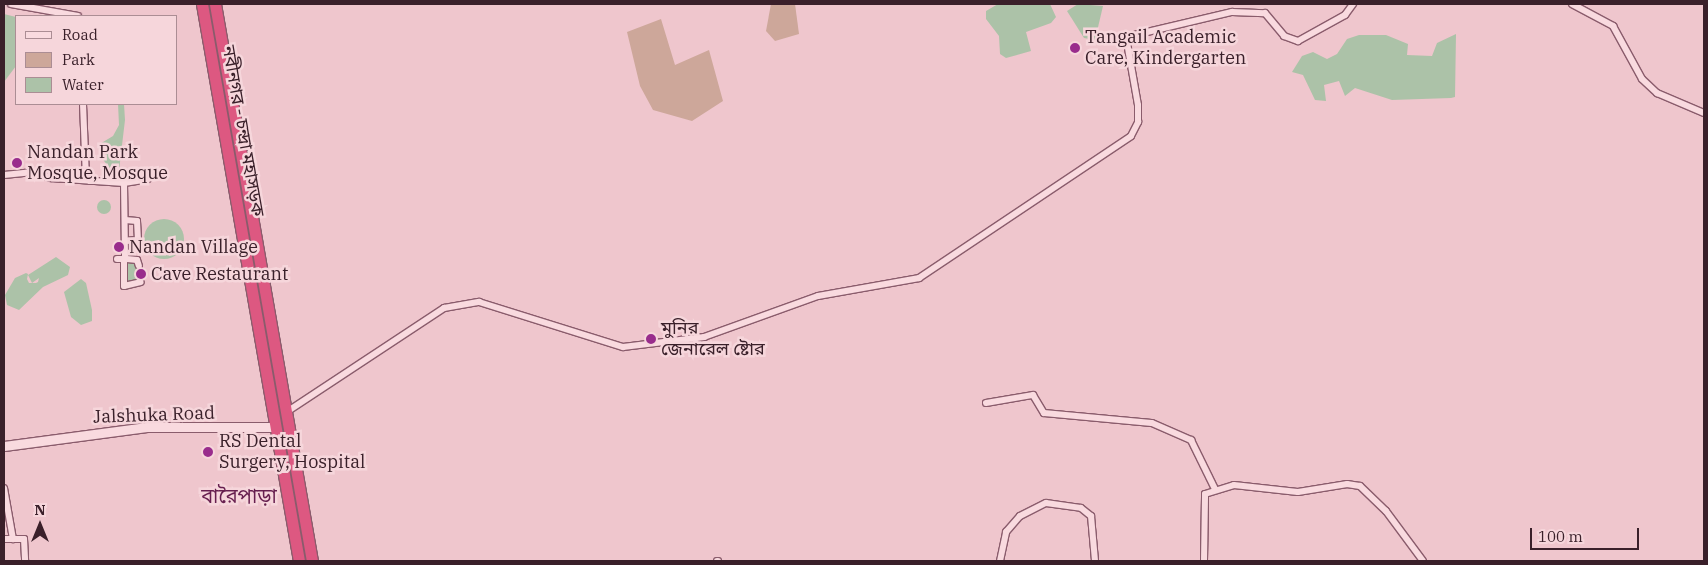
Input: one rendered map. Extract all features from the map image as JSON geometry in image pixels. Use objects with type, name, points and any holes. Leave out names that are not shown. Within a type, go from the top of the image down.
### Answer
[{"type":"highway","name":"নবীনগর - চন্দ্রা মহাসড়ক","points":[[202,4],[299,561]]},
{"type":"highway","name":"নবীনগর - চন্দ্রা মহাসড়ক","points":[[215,4],[312,561]]},
{"type":"highway","points":[[216,82],[228,80]]},
{"type":"street","points":[[11,4],[72,15]]},
{"type":"street","points":[[285,413],[444,308],[479,302],[623,347],[704,337],[818,296],[919,278],[1131,136],[1138,122],[1138,105],[1126,36],[1232,12],[1264,13],[1284,36],[1298,41],[1345,15],[1354,4]]},
{"type":"street","points":[[1572,4],[1613,26],[1642,80],[1657,93],[1704,113]]},
{"type":"street","points":[[82,105],[86,180]]},
{"type":"street","points":[[4,175],[31,172],[124,183],[148,179]]},
{"type":"street","points":[[124,183],[125,220],[122,245],[124,286],[141,282]]},
{"type":"street","points":[[122,245],[138,240],[137,220],[125,220]]},
{"type":"street","points":[[123,259],[138,260],[140,266]]},
{"type":"street","points":[[986,403],[1033,395],[1044,413],[1152,423],[1191,440],[1215,489]]},
{"type":"street","name":"Jalshuka Road","points":[[4,446],[147,428],[276,427]]},
{"type":"street","points":[[1204,561],[1205,494],[1215,489],[1248,485],[1298,492],[1328,485],[1360,486],[1423,561]]},
{"type":"street","points":[[4,488],[13,539]]},
{"type":"street","points":[[1000,561],[1006,532],[1020,516],[1046,503],[1081,508],[1091,516],[1095,561]]},
{"type":"street","points":[[4,539],[24,539],[25,561]]},
{"type":"green space","points":[[771,4],[795,4],[799,34],[775,41],[766,31]]},
{"type":"green space","points":[[661,19],[675,65],[709,50],[723,101],[692,121],[653,110],[640,86],[627,32]]},
{"type":"water","points":[[998,4],[1050,4],[1056,17],[1051,23],[1026,32],[1031,51],[1006,58],[1000,54],[999,36],[986,19],[986,11]]},
{"type":"water","points":[[1078,4],[1103,6],[1095,40],[1084,38],[1067,11]]},
{"type":"water","points":[[4,14],[15,17],[15,67],[4,82]]},
{"type":"water","points":[[1456,34],[1455,97],[1451,98],[1392,100],[1355,88],[1345,96],[1339,81],[1324,85],[1326,101],[1315,100],[1303,75],[1292,72],[1302,56],[1313,52],[1327,59],[1337,54],[1347,39],[1359,35],[1386,35],[1408,44],[1407,55],[1432,56],[1437,43]]},
{"type":"water","points":[[118,105],[124,105],[125,120],[118,179],[101,157],[98,145],[113,136],[119,125]]},
{"type":"water","points":[[101,200],[107,200],[111,207],[107,214],[101,214],[97,210],[97,204]]},
{"type":"water","points":[[168,219],[175,222],[181,228],[184,239],[183,247],[175,256],[168,259],[160,259],[153,256],[145,247],[144,235],[147,228],[156,220]]},
{"type":"water","points":[[56,257],[70,267],[68,275],[43,287],[19,310],[7,305],[5,295],[15,278],[26,273],[28,274],[27,279],[29,283],[32,283],[28,275]]},
{"type":"water","points":[[126,261],[137,262],[137,283],[125,284]]},
{"type":"water","points":[[81,279],[86,283],[92,310],[92,321],[81,325],[71,317],[64,292]]},
{"type":"place","name":"Tangail Academic Care, Kindergarten","points":[[1075,48]]},
{"type":"place","name":"Nandan Park Mosque, Mosque","points":[[17,163]]},
{"type":"place","name":"Nandan Village","points":[[119,247]]},
{"type":"place","name":"Cave Restaurant","points":[[141,274]]},
{"type":"place","name":"মুনির জেনারেল ষ্টোর","points":[[651,339]]},
{"type":"place","name":"RS Dental Surgery, Hospital","points":[[208,452]]},
{"type":"district","name":"বারৈপাড়া","points":[[239,495]]}]
